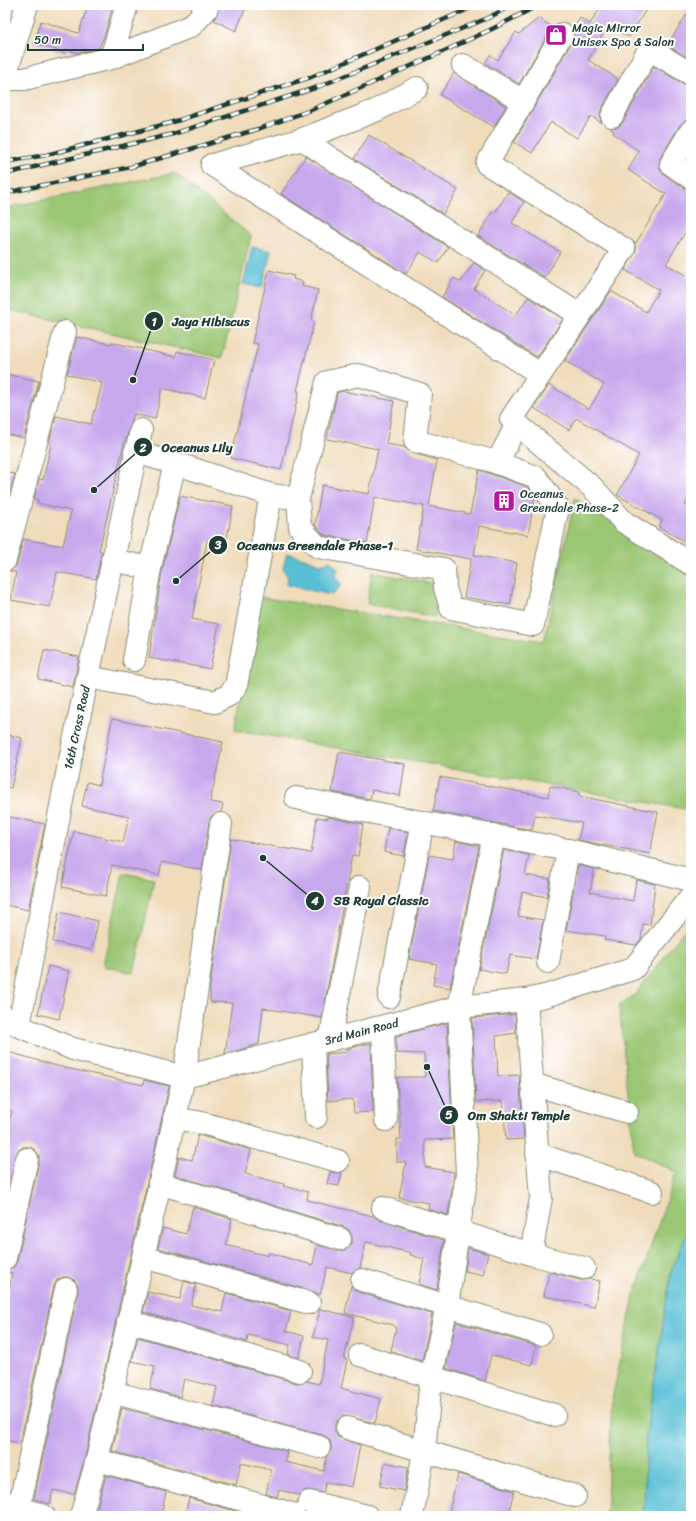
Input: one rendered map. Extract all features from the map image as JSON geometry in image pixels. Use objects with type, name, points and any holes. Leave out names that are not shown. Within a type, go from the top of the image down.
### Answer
[{"type":"street","points":[[5,76],[27,5]]},
{"type":"street","points":[[112,58],[127,5]]},
{"type":"street","points":[[5,79],[24,79],[112,58],[191,26],[206,10],[208,5]]},
{"type":"street","points":[[562,34],[487,164],[624,249],[511,419],[593,488],[624,522],[691,564]]},
{"type":"street","points":[[612,116],[649,49],[691,74]]},
{"type":"street","points":[[463,65],[523,101]]},
{"type":"street","points":[[416,88],[377,110],[303,139],[212,165],[540,374]]},
{"type":"street","points":[[691,131],[671,164],[691,178]]},
{"type":"street","points":[[303,139],[327,156],[580,315]]},
{"type":"street","points":[[5,560],[65,332]]},
{"type":"street","points":[[359,375],[420,394],[415,441],[497,464],[536,477],[558,508],[533,625],[451,608],[445,588],[444,569],[318,548],[300,527],[298,499],[327,382],[359,375]]},
{"type":"street","points":[[497,464],[517,424]]},
{"type":"street","name":"16th Cross Road","points":[[12,1021],[141,430]]},
{"type":"street","points":[[135,452],[175,463],[271,495],[298,499]]},
{"type":"street","points":[[134,660],[150,568],[175,463]]},
{"type":"street","points":[[88,677],[215,702],[229,695],[236,686],[271,495]]},
{"type":"street","points":[[112,560],[150,568]]},
{"type":"street","points":[[296,798],[568,850],[691,880]]},
{"type":"street","points":[[389,997],[423,822]]},
{"type":"street","points":[[81,1516],[97,1460],[184,1077],[221,824]]},
{"type":"street","points":[[412,1516],[424,1452],[431,1378],[447,1306],[467,1174],[459,1007],[494,835]]},
{"type":"street","points":[[548,962],[568,850]]},
{"type":"street","points":[[316,1117],[321,1042],[360,887]]},
{"type":"street","name":"3rd Main Road","points":[[12,1021],[73,1049],[184,1077],[459,1007],[526,1000],[633,969],[691,896]]},
{"type":"street","points":[[526,1000],[541,1198],[531,1254]]},
{"type":"street","points":[[383,1027],[386,1120]]},
{"type":"street","points":[[532,1084],[626,1112]]},
{"type":"street","points":[[174,1118],[202,1123],[338,1161]]},
{"type":"street","points":[[537,1154],[652,1192]]},
{"type":"street","points":[[5,1258],[27,1159]]},
{"type":"street","points":[[159,1183],[340,1239]]},
{"type":"street","points":[[383,1208],[531,1254],[584,1268]]},
{"type":"street","points":[[143,1256],[310,1303]]},
{"type":"street","points":[[362,1280],[540,1334]]},
{"type":"street","points":[[44,1516],[12,1505],[66,1289]]},
{"type":"street","points":[[128,1321],[300,1371]]},
{"type":"street","points":[[360,1355],[554,1415]]},
{"type":"street","points":[[112,1392],[319,1447]]},
{"type":"street","points":[[347,1428],[575,1496]]},
{"type":"street","points":[[97,1460],[301,1508],[367,1516]]},
{"type":"green space","points":[[175,173],[251,236],[222,358],[5,309],[5,208]]},
{"type":"green space","points":[[575,498],[691,575],[691,810],[235,730],[259,597],[544,641]]},
{"type":"green space","points":[[372,572],[440,585],[435,617],[367,604]]},
{"type":"green space","points":[[123,873],[154,879],[134,973],[103,966]]},
{"type":"green space","points":[[691,921],[691,1222],[671,1272],[646,1435],[644,1516],[606,1516],[612,1399],[634,1296],[676,1172],[634,1152],[619,1005],[635,995]]},
{"type":"water","points":[[252,247],[271,251],[262,288],[243,284]]},
{"type":"water","points":[[287,553],[321,565],[330,561],[338,569],[335,576],[342,585],[331,595],[287,585],[288,577],[283,569]]},
{"type":"water","points":[[691,1222],[691,1516],[644,1516],[646,1435],[671,1272]]},
{"type":"building","points":[[88,5],[113,5],[105,34],[99,48],[78,53],[66,49],[65,53],[34,43],[41,21],[78,33]]},
{"type":"building","points":[[220,5],[247,5],[236,31],[214,20]]},
{"type":"building","points":[[602,5],[649,5],[629,37],[608,25],[588,60],[618,79],[601,110],[601,123],[591,116],[577,138],[551,122],[532,153],[514,142],[573,40],[573,29],[580,18],[590,24]]},
{"type":"building","points":[[691,8],[691,56],[690,59],[667,45]]},
{"type":"building","points":[[539,18],[552,27],[519,84],[485,63],[490,55],[498,60],[516,32],[519,34]]},
{"type":"building","points":[[654,66],[685,85],[691,86],[691,115],[680,125],[660,158],[659,164],[660,170],[664,174],[684,188],[691,190],[691,223],[666,264],[691,278],[691,494],[685,505],[691,509],[691,545],[659,527],[662,520],[617,495],[639,455],[576,418],[569,430],[534,408],[549,385],[589,409],[604,384],[565,361],[611,291],[646,312],[659,290],[625,270],[636,250],[634,242],[636,243],[666,194],[628,170],[639,151],[613,133],[614,131],[610,128],[618,127],[623,122]]},
{"type":"building","points":[[454,73],[506,106],[494,127],[440,95]]},
{"type":"building","points":[[369,135],[458,190],[443,214],[354,159]]},
{"type":"building","points":[[306,156],[448,247],[438,263],[420,252],[406,274],[281,194]]},
{"type":"building","points":[[508,192],[524,202],[512,223],[560,252],[545,278],[478,236],[493,211],[495,213]]},
{"type":"building","points":[[474,263],[485,270],[474,289],[496,303],[516,315],[528,297],[563,319],[537,357],[442,297],[454,278],[461,282]]},
{"type":"building","points":[[269,270],[294,276],[293,279],[303,282],[302,286],[318,290],[311,321],[314,322],[297,391],[299,391],[281,470],[231,458],[258,344],[252,343]]},
{"type":"building","points":[[77,337],[110,344],[111,342],[176,357],[177,351],[214,360],[205,398],[162,388],[155,419],[134,414],[125,439],[99,551],[102,551],[96,579],[57,572],[50,607],[11,600],[16,572],[10,571],[17,564],[23,539],[63,546],[71,511],[37,503],[38,500],[34,499],[39,479],[43,480],[51,444],[49,443],[56,416],[91,424],[94,410],[95,411],[102,383],[67,374]]},
{"type":"building","points":[[5,374],[39,381],[24,438],[5,434]]},
{"type":"building","name":"Oceanus Greendale Phase-2","points":[[343,391],[394,401],[386,444],[404,447],[412,453],[437,460],[429,506],[470,514],[479,470],[528,487],[535,497],[528,535],[479,526],[474,555],[517,563],[510,605],[464,597],[471,559],[416,549],[424,506],[375,497],[367,543],[324,535],[315,525],[322,485],[369,494],[378,449],[327,439],[337,393]]},
{"type":"building","points":[[5,472],[15,474],[10,493],[5,492]]},
{"type":"building","points":[[180,496],[233,506],[226,544],[207,541],[192,619],[219,624],[210,669],[149,658],[162,571]]},
{"type":"building","points":[[44,650],[79,657],[73,687],[38,679]]},
{"type":"building","points":[[112,719],[223,742],[210,802],[223,804],[221,812],[211,816],[209,822],[202,870],[162,862],[159,875],[112,865],[106,896],[62,887],[74,831],[123,842],[129,816],[82,806],[87,782],[99,785]]},
{"type":"building","points":[[5,734],[22,738],[11,788],[5,787]]},
{"type":"building","points":[[339,752],[405,764],[400,796],[372,790],[370,799],[332,792]]},
{"type":"building","points":[[440,777],[548,797],[550,786],[579,792],[579,796],[658,812],[650,854],[578,840],[582,823],[535,815],[532,830],[433,811]]},
{"type":"building","points":[[5,816],[45,824],[28,910],[5,905]]},
{"type":"building","points":[[317,817],[328,819],[328,817],[363,824],[358,856],[352,855],[322,1018],[263,1008],[259,1044],[225,1054],[232,1003],[210,1002],[210,985],[231,839],[311,853]]},
{"type":"building","points":[[388,828],[408,832],[404,856],[384,852]]},
{"type":"building","points":[[456,841],[479,846],[450,988],[433,985],[437,964],[409,959],[429,855],[453,859]]},
{"type":"building","points":[[504,850],[529,855],[525,875],[550,879],[547,897],[522,892],[518,916],[543,920],[536,959],[510,955],[506,974],[479,969]]},
{"type":"building","points":[[578,865],[594,869],[590,892],[633,901],[636,880],[655,884],[650,925],[643,924],[641,939],[636,945],[604,940],[605,936],[566,930]]},
{"type":"building","points":[[59,912],[98,921],[92,950],[53,942]]},
{"type":"building","points":[[48,966],[69,971],[59,1019],[38,1014]]},
{"type":"building","points":[[515,1014],[516,1033],[496,1036],[498,1076],[519,1075],[524,1139],[506,1140],[503,1101],[476,1102],[472,1018]]},
{"type":"building","points":[[447,1023],[453,1139],[425,1140],[425,1167],[454,1172],[448,1215],[428,1209],[429,1203],[399,1198],[406,1162],[397,1162],[397,1139],[401,1139],[397,1077],[425,1077],[424,1054],[396,1053],[396,1036]]},
{"type":"building","points":[[371,1043],[373,1112],[354,1113],[353,1099],[328,1101],[326,1054],[347,1052],[347,1049]]},
{"type":"building","points":[[5,1051],[57,1066],[143,1085],[144,1080],[169,1086],[85,1457],[74,1494],[53,1490],[50,1504],[34,1499],[78,1292],[78,1286],[74,1280],[68,1277],[63,1277],[57,1280],[54,1286],[20,1443],[5,1440],[5,1296],[7,1297],[12,1273],[5,1272],[5,1270],[14,1267],[17,1261],[39,1161],[39,1155],[30,1147],[23,1147],[18,1151],[5,1200],[5,1136],[12,1111],[5,1109]]},
{"type":"building","points":[[198,1135],[251,1150],[245,1174],[308,1192],[307,1200],[373,1216],[379,1220],[444,1240],[437,1290],[419,1284],[424,1259],[410,1255],[411,1253],[366,1242],[360,1268],[352,1273],[327,1267],[320,1295],[312,1291],[158,1248],[163,1228],[186,1234],[193,1207],[232,1219],[226,1245],[268,1256],[269,1253],[313,1265],[317,1245],[342,1251],[348,1248],[352,1243],[352,1236],[349,1230],[344,1227],[175,1175],[179,1157],[192,1160]]},
{"type":"building","points":[[330,1172],[342,1173],[339,1186],[327,1184]]},
{"type":"building","points":[[468,1248],[488,1254],[483,1275],[465,1271]]},
{"type":"building","points":[[549,1272],[581,1280],[590,1279],[600,1281],[594,1307],[544,1296]]},
{"type":"building","points":[[184,1281],[196,1285],[191,1305],[222,1312],[226,1293],[291,1311],[286,1331],[304,1336],[299,1358],[288,1354],[290,1345],[248,1335],[247,1342],[143,1312],[148,1292],[180,1299]]},
{"type":"building","points":[[351,1286],[358,1292],[432,1314],[422,1361],[391,1351],[396,1328],[394,1325],[345,1313]]},
{"type":"building","points":[[320,1309],[354,1317],[344,1359],[347,1360],[341,1388],[381,1399],[375,1423],[344,1416],[335,1424],[335,1431],[338,1437],[360,1445],[352,1487],[326,1482],[323,1493],[306,1490],[299,1495],[279,1490],[277,1497],[266,1494],[271,1470],[241,1463],[236,1485],[112,1451],[122,1408],[287,1451],[285,1462],[324,1471],[327,1456],[331,1450],[331,1443],[328,1438],[322,1435],[213,1406],[217,1387],[184,1379],[180,1397],[150,1389],[155,1366],[132,1361],[138,1337],[297,1383],[306,1381],[319,1384],[328,1340],[313,1337]]},
{"type":"building","points":[[456,1322],[536,1346],[532,1365],[491,1355],[485,1381],[446,1368]]},
{"type":"building","points":[[385,1462],[408,1467],[404,1491],[380,1486]]},
{"type":"building","points":[[458,1474],[514,1491],[508,1516],[448,1516]]},
{"type":"building","points":[[106,1475],[166,1492],[161,1516],[95,1516]]},
{"type":"building","points":[[189,1498],[253,1516],[185,1516]]},
{"type":"railway","points":[[5,162],[46,155],[170,123],[311,77],[478,5]]},
{"type":"railway","points":[[5,174],[173,134],[315,88],[488,18],[512,5]]},
{"type":"railway","points":[[5,193],[131,167],[258,129],[311,110],[429,58],[492,29],[539,5]]},
{"type":"place","name":"Magic Mirror Unisex Spa & Salon","points":[[556,35]]},
{"type":"place","name":"Jaya Hibiscus","points":[[133,380]]},
{"type":"place","name":"Oceanus Lily","points":[[94,490]]},
{"type":"place","name":"Oceanus Greendale Phase-2","points":[[504,501]]},
{"type":"place","name":"Oceanus Greendale Phase-1","points":[[176,581]]},
{"type":"place","name":"SB Royal Classic","points":[[263,858]]},
{"type":"place","name":"Om Shakti Temple","points":[[427,1067]]}]
